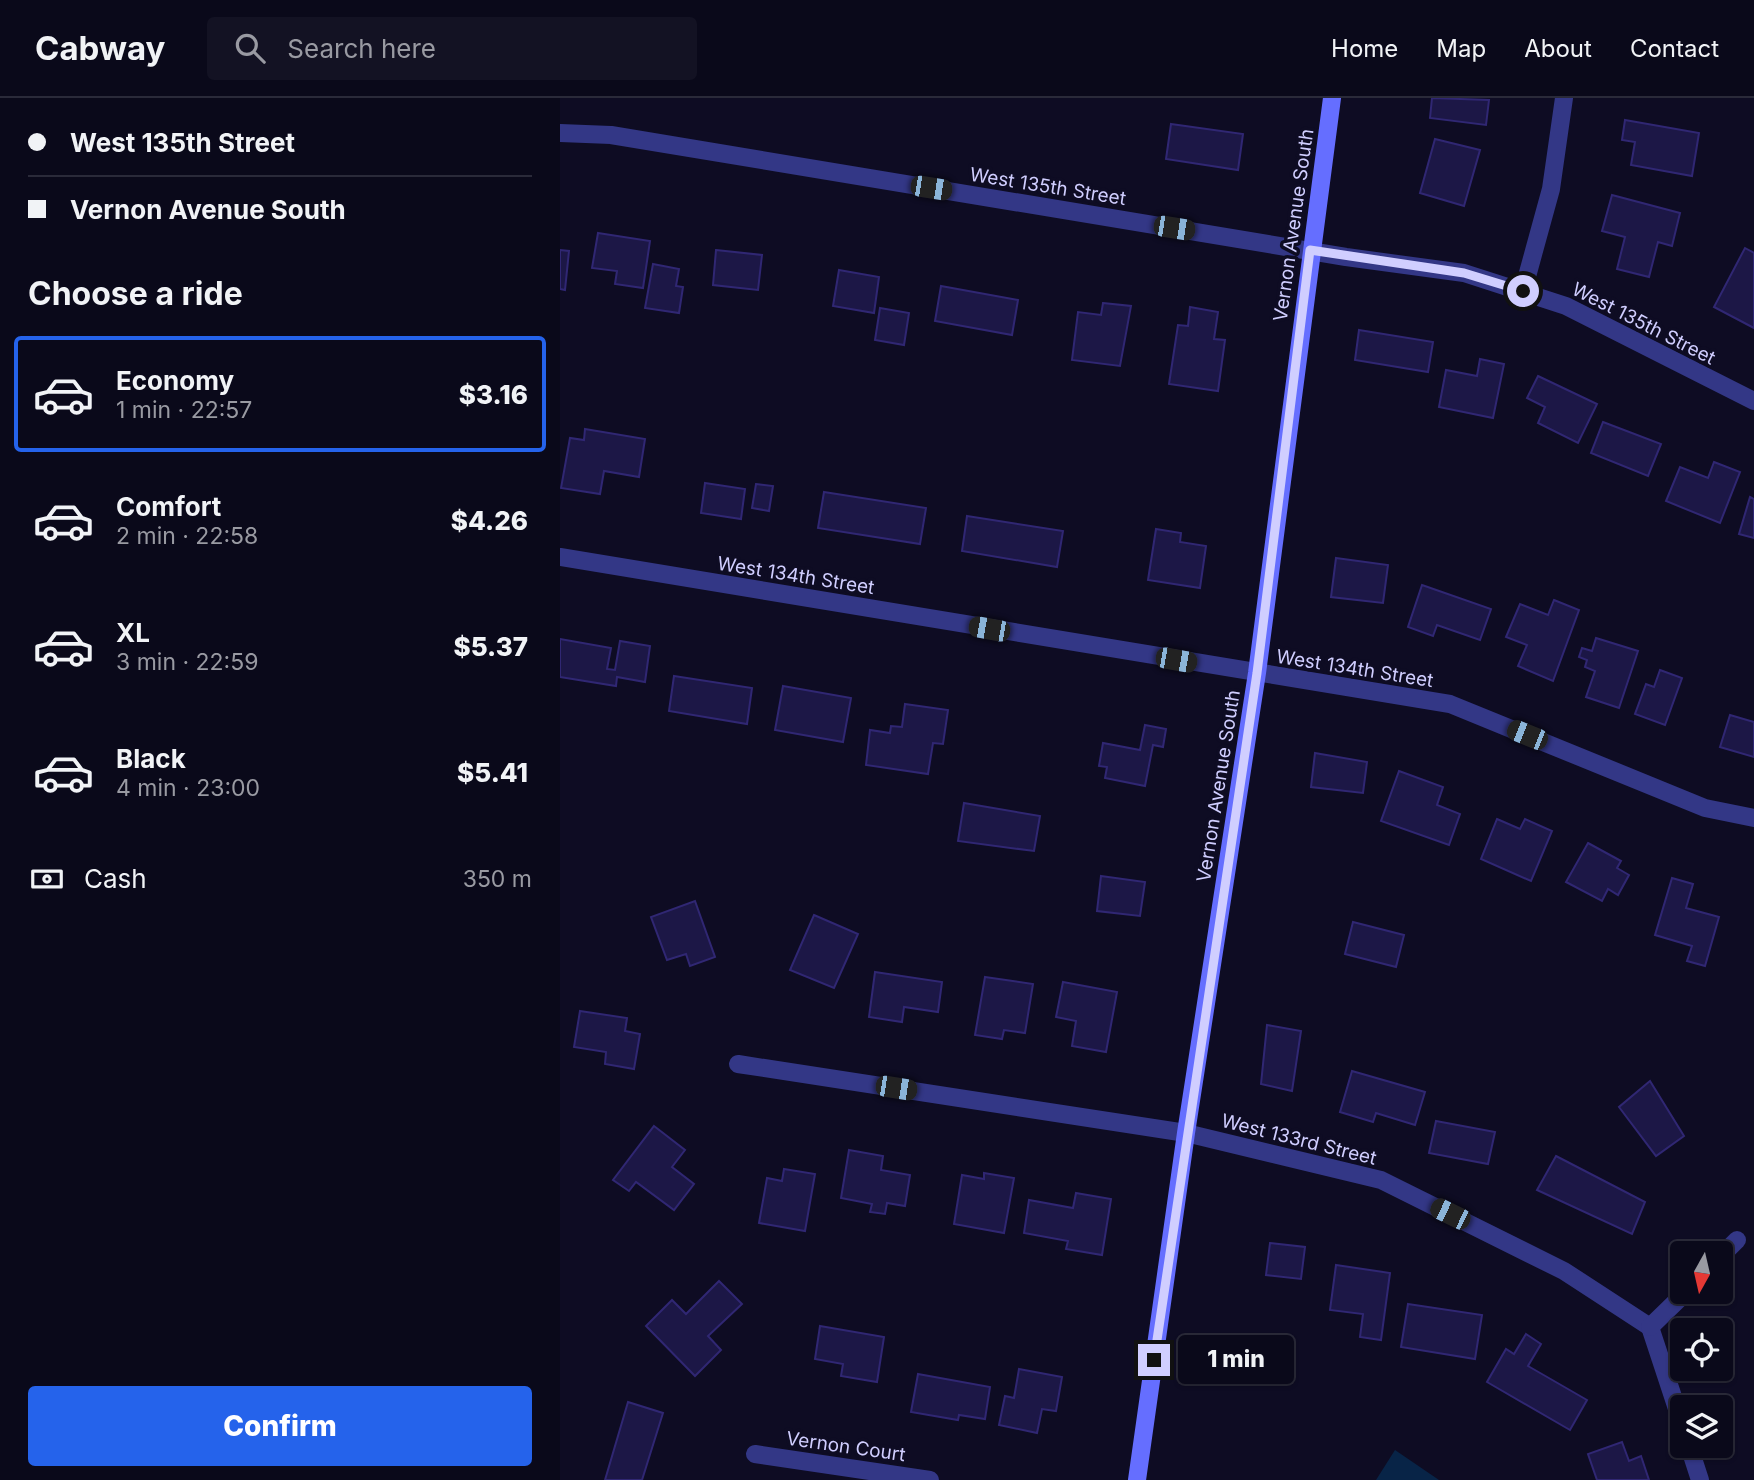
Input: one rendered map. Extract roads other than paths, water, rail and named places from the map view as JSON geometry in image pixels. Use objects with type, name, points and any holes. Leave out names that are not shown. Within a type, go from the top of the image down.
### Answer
[{"type":"street","name":"Vernon Avenue South","points":[[1137,1480],[1186,1133],[1257,673],[1310,250],[1332,98]]},
{"type":"street","points":[[1523,291],[1551,189],[1564,98]]},
{"type":"street","name":"West 135th Street","points":[[560,133],[611,135],[1464,273],[1566,306],[1754,401]]},
{"type":"street","name":"West 134th Street","points":[[560,557],[1450,704],[1705,808],[1754,818]]},
{"type":"street","name":"West 133rd Street","points":[[737,1064],[1186,1133],[1381,1180],[1564,1270],[1650,1327]]},
{"type":"street","points":[[1733,1244],[1737,1240]]},
{"type":"street","points":[[1672,1395],[1650,1327],[1674,1304]]},
{"type":"street","name":"Vernon Court","points":[[755,1454],[930,1480]]},
{"type":"street","points":[[1693,1458],[1700,1480]]},
{"type":"water","points":[[1395,1450],[1439,1480],[1376,1480]]}]
